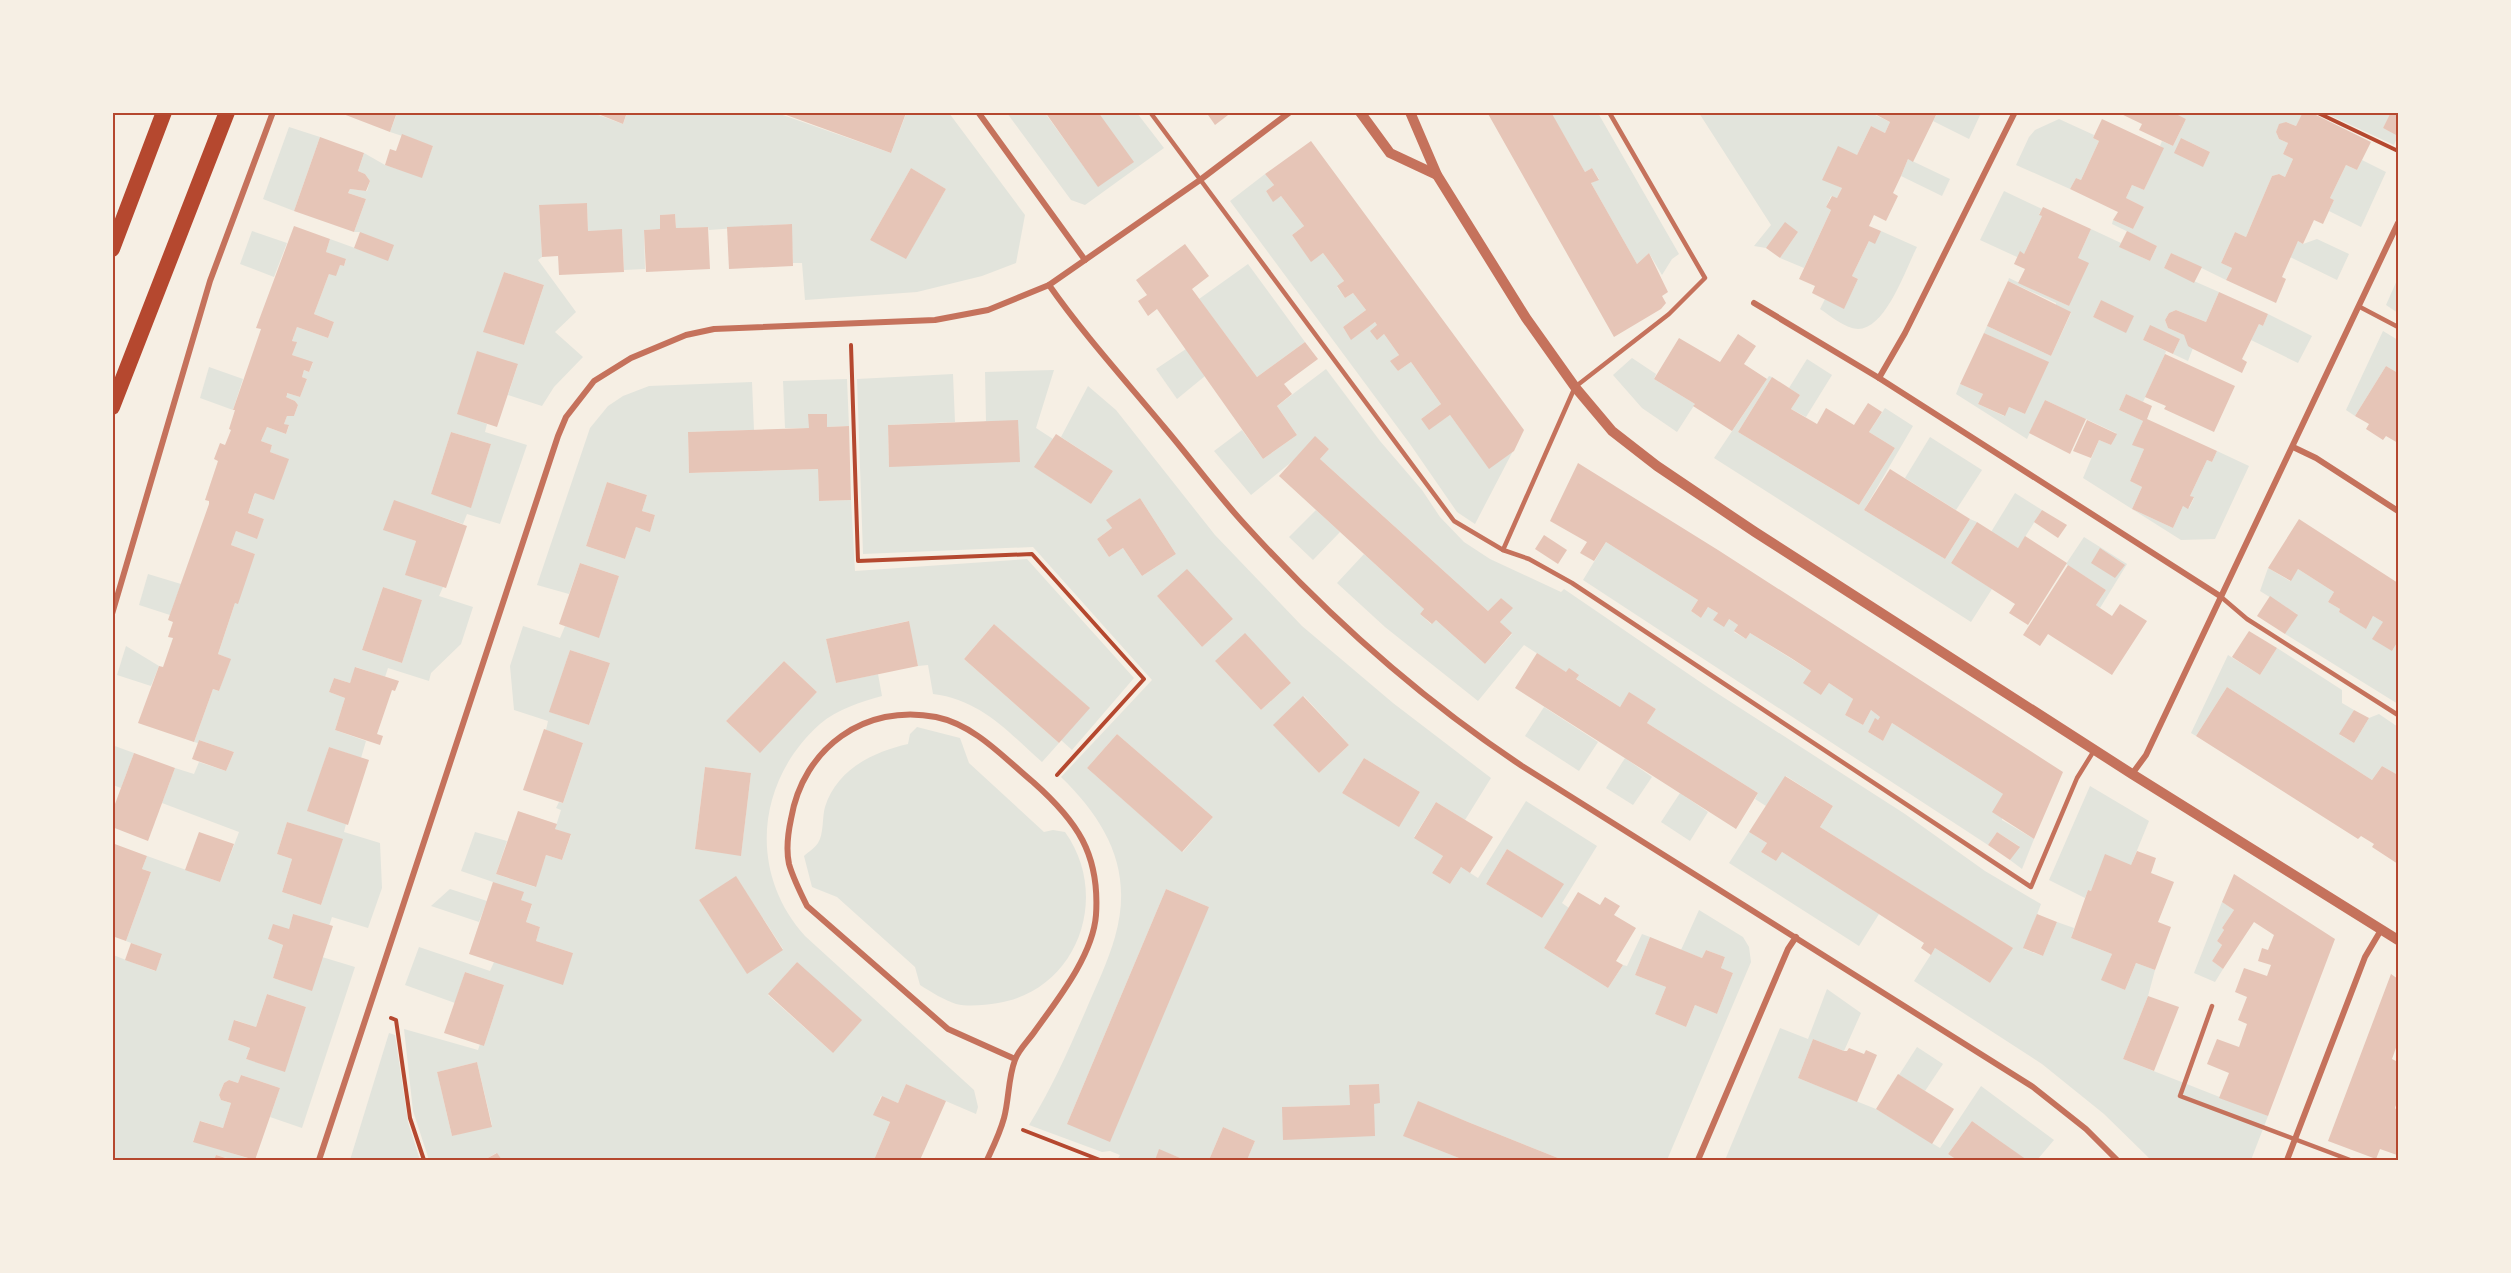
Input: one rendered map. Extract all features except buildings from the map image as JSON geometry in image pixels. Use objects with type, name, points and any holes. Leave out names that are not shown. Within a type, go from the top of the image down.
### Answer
[{"type":"highway","points":[[112,249],[164,112]]},
{"type":"highway","points":[[112,407],[227,112]]},
{"type":"street","points":[[112,614],[210,281],[273,112]]},
{"type":"street","points":[[978,112],[1085,260]]},
{"type":"street","points":[[319,1161],[558,436],[566,417],[594,381],[631,358],[686,335],[714,329],[935,320],[988,310],[1049,285],[1200,180],[1290,112]]},
{"type":"street","points":[[1360,112],[1390,153],[1437,175]]},
{"type":"street","points":[[1410,112],[1437,175],[1526,318],[1575,387],[1612,431],[1657,466],[1755,532],[2132,774],[2398,940]]},
{"type":"street","points":[[1880,378],[1905,333],[2015,112]]},
{"type":"street","points":[[2132,774],[2146,754],[2360,307],[2398,222]]},
{"type":"street","points":[[1049,285],[1102,353],[1248,528],[1334,616],[1380,659],[1486,742],[2033,1086],[2086,1129],[2117,1161]]},
{"type":"street","points":[[1754,303],[1880,378],[2220,596]]},
{"type":"street","points":[[2293,447],[2316,458],[2398,511]]},
{"type":"street","points":[[987,1161],[1004,1120],[1015,1059],[1059,997],[1085,953],[1096,918],[1096,885],[1087,847],[1070,818],[973,731],[938,717],[899,714],[874,720],[850,731],[826,747],[806,773],[794,799],[788,833],[789,862],[807,906],[948,1029],[1015,1059]]},
{"type":"street","points":[[2287,1161],[2365,957],[2381,930]]},
{"type":"street","points":[[1698,1161],[1796,937]]},
{"type":"lane","points":[[1150,112],[1454,520],[1503,550],[1572,583],[2031,887],[2077,778],[2095,749]]},
{"type":"lane","points":[[1503,550],[1575,387],[1669,314],[1705,278],[1609,112]]},
{"type":"lane","points":[[2360,307],[2398,327]]},
{"type":"lane","points":[[2220,596],[2247,619],[2398,715]]},
{"type":"lane","points":[[2212,1006],[2180,1096],[2349,1161]]},
{"type":"path","points":[[2316,112],[2398,151]]},
{"type":"path","points":[[850,324],[858,561],[1032,554],[1144,679],[1042,791]]},
{"type":"path","points":[[369,1009],[396,1020],[410,1118],[424,1161]]},
{"type":"path","points":[[1021,1129],[1100,1161]]},
{"type":"shaded area","points":[[397,113],[593,113],[623,124],[627,113],[777,113],[891,153],[906,114],[903,113],[949,113],[1025,215],[1016,263],[982,276],[917,292],[805,300],[802,263],[793,263],[791,224],[709,230],[708,227],[676,228],[675,214],[660,215],[660,229],[644,230],[645,269],[624,270],[622,230],[588,231],[587,203],[539,206],[542,257],[538,260],[576,312],[555,332],[583,357],[554,387],[542,406],[508,395],[518,364],[457,413],[487,424],[485,432],[527,445],[500,524],[467,514],[463,524],[394,501],[384,529],[416,541],[406,575],[443,587],[439,596],[473,607],[461,644],[431,673],[429,681],[388,668],[385,677],[356,667],[350,683],[334,678],[329,692],[345,698],[335,730],[366,741],[361,758],[329,747],[308,811],[346,824],[344,832],[380,843],[382,888],[368,928],[332,917],[329,926],[293,914],[289,929],[268,939],[283,945],[273,978],[311,990],[322,957],[355,967],[302,1128],[270,1117],[280,1088],[241,1075],[238,1083],[229,1080],[224,1083],[219,1095],[221,1100],[231,1103],[223,1128],[201,1121],[193,1141],[247,1158],[246,1160],[234,1160],[216,1155],[214,1160],[113,1160],[113,955],[155,971],[162,955],[126,941],[151,872],[142,869],[147,856],[220,882],[239,832],[162,803],[175,768],[194,774],[199,762],[226,771],[234,752],[199,740],[198,743],[194,742],[213,689],[219,691],[230,659],[218,654],[255,554],[231,545],[236,531],[257,538],[264,519],[248,513],[255,493],[288,459],[270,452],[272,445],[261,441],[267,427],[286,434],[289,426],[284,424],[287,416],[294,416],[298,405],[286,397],[287,393],[300,397],[307,379],[302,377],[304,370],[309,372],[313,363],[292,355],[296,342],[292,341],[297,327],[328,338],[334,322],[314,314],[329,274],[340,265],[344,266],[346,260],[326,252],[330,239],[388,260],[360,232],[354,232],[366,199],[348,193],[350,189],[367,191],[370,181],[365,174],[358,171],[364,153],[385,165],[422,177],[433,146],[390,132]],"holes":[[[911,168],[946,189],[906,258],[870,240]],[[504,272],[544,285],[524,345],[484,332]],[[451,432],[491,444],[471,507],[431,494]],[[383,587],[422,600],[402,663],[362,650]],[[287,822],[342,840],[321,905],[282,892],[292,859],[277,854]],[[267,994],[306,1007],[285,1071],[246,1059],[250,1048],[228,1040],[235,1020],[256,1027]]]},
{"type":"shaded area","points":[[1007,113],[1045,113],[1098,186],[1133,162],[1098,113],[1137,113],[1164,148],[1085,205],[1071,200]]},
{"type":"shaded area","points":[[1551,113],[1598,113],[1679,254],[1672,259],[1662,275],[1649,253],[1637,264],[1591,183],[1599,179],[1592,168],[1585,172]]},
{"type":"shaded area","points":[[1699,113],[1871,113],[1890,122],[1885,133],[1871,126],[1857,155],[1823,179],[1842,188],[1837,198],[1831,196],[1826,207],[1831,210],[1804,268],[1780,258],[1798,232],[1766,248],[1754,246],[1771,225]]},
{"type":"shaded area","points":[[1935,113],[1981,113],[1969,139],[1933,121],[1937,114]]},
{"type":"shaded area","points":[[2172,113],[2303,113],[2296,126],[2286,122],[2279,125],[2276,132],[2279,139],[2288,143],[2283,154],[2293,159],[2285,177],[2279,174],[2272,176],[2246,237],[2235,232],[2221,263],[2232,268],[2226,280],[2171,253],[2164,268],[2219,292],[2206,322],[2176,310],[2169,313],[2165,320],[2168,328],[2184,335],[2193,348],[2188,361],[2173,354],[2180,339],[2150,326],[2143,340],[2166,351],[2165,354],[2143,402],[2126,394],[2119,410],[2143,421],[2133,444],[2144,449],[2130,481],[2142,487],[2132,509],[2083,478],[2099,440],[2111,445],[2116,433],[2045,400],[2027,439],[1956,394],[1960,384],[1983,394],[1978,404],[2004,416],[2009,407],[2025,414],[2048,362],[1984,333],[1987,326],[2051,356],[2071,313],[2056,303],[2008,281],[2009,278],[2069,306],[2078,258],[2091,229],[2121,243],[2120,247],[2150,261],[2157,246],[2112,224],[2113,220],[2133,229],[2144,207],[2126,198],[2132,185],[2144,190],[2163,148],[2160,146],[2162,141],[2173,146],[2186,119]],"holes":[[[2181,138],[2210,152],[2203,166]],[[2101,300],[2126,332],[2093,317]]]},
{"type":"shaded area","points":[[2325,113],[2391,113],[2383,128],[2398,135],[2394,145]]},
{"type":"shaded area","points":[[2059,119],[2094,135],[2093,138],[2099,141],[2081,180],[2076,178],[2070,189],[2016,165],[2029,137],[2035,130]]},
{"type":"shaded area","points":[[289,127],[320,137],[294,211],[263,199]]},
{"type":"shaded area","points":[[1908,159],[1950,179],[1942,196],[1901,176]]},
{"type":"shaded area","points":[[2362,160],[2386,172],[2361,227],[2329,211],[2334,200],[2330,198],[2346,165],[2357,170]]},
{"type":"shaded area","points":[[1265,174],[1274,185],[1266,191],[1273,201],[1281,196],[1304,226],[1292,235],[1311,261],[1323,253],[1344,281],[1337,287],[1345,298],[1353,293],[1366,310],[1343,327],[1351,339],[1375,322],[1377,339],[1384,334],[1399,355],[1391,361],[1398,371],[1411,362],[1441,404],[1421,419],[1429,429],[1450,415],[1489,468],[1513,451],[1475,524],[1457,512],[1410,444],[1230,201]]},
{"type":"shaded area","points":[[2004,191],[2042,209],[2039,214],[2042,216],[2024,254],[2017,257],[1980,240]]},
{"type":"shaded area","points":[[252,231],[287,243],[274,277],[240,264]]},
{"type":"shaded area","points":[[1881,231],[1917,247],[1886,309],[1868,326],[1853,328],[1820,309],[1825,299],[1844,308],[1858,279],[1852,276],[1869,241]]},
{"type":"shaded area","points":[[2317,239],[2349,254],[2337,280],[2290,257],[2298,241],[2303,244]]},
{"type":"shaded area","points":[[1248,264],[1305,342],[1257,377],[1199,299]]},
{"type":"shaded area","points":[[2398,278],[2398,313],[2386,305]]},
{"type":"shaded area","points":[[2268,314],[2312,336],[2298,363],[2251,340],[2259,324],[2263,326]]},
{"type":"shaded area","points":[[2383,331],[2398,340],[2398,373],[2386,366],[2355,416],[2346,410]]},
{"type":"shaded area","points":[[1186,349],[1205,376],[1177,399],[1156,369]]},
{"type":"shaded area","points":[[1632,358],[1656,374],[1654,379],[1695,404],[1677,432],[1642,408],[1613,375]]},
{"type":"shaded area","points":[[1807,359],[1832,375],[1806,417],[1791,409],[1800,395],[1789,388]]},
{"type":"shaded area","points":[[209,367],[243,379],[233,410],[200,398]]},
{"type":"shaded area","points":[[1326,369],[1380,441],[1422,490],[1440,517],[1464,542],[1490,559],[1561,592],[1564,589],[1709,688],[1905,814],[1985,871],[2041,904],[2024,949],[2043,956],[2057,922],[2074,928],[2071,938],[2112,954],[2102,980],[2125,990],[2136,963],[2155,970],[2148,996],[2123,1059],[2268,1116],[2251,1160],[2151,1160],[2104,1114],[2042,1064],[1914,981],[1935,948],[1990,983],[2012,948],[1820,827],[1833,806],[1786,776],[1766,806],[1755,799],[1758,793],[1647,723],[1656,709],[1629,693],[1620,707],[1524,645],[1478,701],[1385,627],[1337,583],[1364,554],[1424,609],[1420,614],[1431,624],[1436,620],[1485,664],[1512,634],[1500,622],[1512,608],[1501,598],[1488,611],[1320,459],[1329,449],[1315,437],[1294,460],[1251,495],[1214,451],[1242,430],[1263,459],[1297,435],[1277,406]]},
{"type":"shaded area","points":[[1054,370],[1036,428],[1053,439],[1035,467],[1091,504],[1113,471],[1061,437],[1088,386],[1116,410],[1215,535],[1302,626],[1393,703],[1491,778],[1465,820],[1436,802],[1414,837],[1443,856],[1432,873],[1450,884],[1461,867],[1478,878],[1526,801],[1597,846],[1562,903],[1569,908],[1544,948],[1608,988],[1623,965],[1627,966],[1642,934],[1650,937],[1635,975],[1666,987],[1655,1014],[1686,1027],[1695,1005],[1717,1014],[1733,973],[1721,968],[1725,957],[1706,950],[1702,958],[1681,950],[1699,910],[1743,937],[1749,947],[1751,962],[1667,1160],[1563,1160],[1418,1102],[1404,1136],[1464,1160],[1247,1160],[1255,1141],[1223,1127],[1209,1160],[1186,1160],[1159,1150],[1155,1160],[1117,1160],[1120,1155],[1110,1151],[1102,1152],[1029,1125],[1060,1068],[1102,974],[1115,937],[1120,913],[1121,890],[1112,849],[1092,812],[1061,777],[1152,680],[1033,547],[863,554],[857,379],[953,374],[955,422],[888,425],[889,467],[986,421],[985,372]],"holes":[[[1140,498],[1176,554],[1142,576],[1123,548],[1109,557],[1097,539],[1112,528],[1107,520]],[[1157,596],[1233,619],[1202,647]],[[1215,661],[1291,683],[1261,710]],[[1304,696],[1349,745],[1319,773],[1274,725]],[[1117,734],[1213,817],[1183,852],[1087,768]],[[1364,758],[1420,792],[1399,826],[1342,793]],[[1507,849],[1563,884],[1542,918],[1486,884]],[[1166,889],[1209,907],[1067,1124]],[[1379,1084],[1374,1104],[1283,1139],[1283,1107],[1350,1105],[1350,1085]]]},
{"type":"shaded area","points":[[1769,376],[1772,377],[1738,432],[1859,505],[1895,448],[1869,432],[1885,408],[1913,426],[1864,510],[1945,559],[1970,519],[1977,522],[1951,563],[1992,589],[1971,622],[1714,458]]},
{"type":"shaded area","points":[[847,379],[849,426],[827,427],[827,414],[809,414],[809,428],[785,428],[783,381]]},
{"type":"shaded area","points":[[752,382],[754,430],[688,432],[689,473],[818,469],[819,501],[851,500],[855,571],[1027,559],[1134,678],[1072,750],[1061,740],[1089,708],[994,624],[964,659],[1059,743],[1042,762],[1005,728],[979,710],[950,697],[933,694],[928,665],[918,666],[908,621],[826,639],[836,683],[878,674],[882,696],[834,714],[820,724],[799,747],[783,772],[772,800],[767,828],[768,856],[774,884],[787,911],[805,936],[974,1090],[978,1107],[976,1114],[906,1084],[898,1103],[881,1096],[874,1115],[890,1122],[874,1160],[502,1160],[496,1153],[484,1160],[429,1160],[413,1111],[404,1029],[478,1050],[480,1044],[484,1046],[504,985],[465,972],[455,1003],[405,985],[419,947],[490,971],[494,962],[573,953],[536,941],[540,927],[526,922],[532,905],[493,882],[461,871],[475,832],[507,841],[496,874],[535,887],[546,855],[562,860],[571,835],[555,829],[561,810],[556,808],[559,802],[563,803],[583,743],[546,730],[548,721],[514,710],[510,666],[523,626],[560,638],[565,626],[599,637],[619,576],[580,563],[569,594],[537,585],[590,428],[608,406],[623,396],[649,386]],"holes":[[[607,482],[647,495],[642,511],[655,515],[650,531],[636,527],[625,559],[586,546]],[[570,650],[610,663],[589,725],[550,712]],[[784,661],[817,692],[759,752],[726,721]],[[705,767],[751,773],[741,855],[695,849]],[[736,877],[783,949],[747,973],[699,900]],[[797,962],[833,1053],[768,995]],[[477,1062],[492,1125],[452,1136],[437,1072]]]},
{"type":"shaded area","points":[[1930,437],[1982,470],[1956,510],[1905,478]]},
{"type":"shaded area","points":[[2217,451],[2249,466],[2215,539],[2181,540],[2132,509],[2173,528],[2183,506],[2189,508],[2194,498],[2190,496],[2207,460],[2212,462]]},
{"type":"shaded area","points":[[2015,493],[2042,510],[2018,548],[1991,532]]},
{"type":"shaded area","points":[[1316,510],[1340,532],[1313,560],[1289,537]]},
{"type":"shaded area","points":[[2084,537],[2127,564],[2100,608],[2096,605],[2106,590],[2066,564]]},
{"type":"shaded area","points":[[1606,542],[1698,600],[1691,611],[1701,618],[1708,607],[1718,613],[1714,620],[1729,619],[1738,625],[1734,632],[1746,639],[1750,633],[1811,671],[1821,695],[1829,683],[1853,699],[1845,715],[1863,725],[1871,710],[1880,717],[1878,720],[1875,719],[1868,732],[1883,741],[1892,723],[2003,794],[2002,820],[2034,839],[2022,869],[2010,860],[2019,846],[1997,832],[1988,845],[1583,580]]},
{"type":"shaded area","points":[[2268,568],[2290,581],[2298,569],[2334,592],[2328,602],[2340,609],[2339,612],[2366,628],[2373,616],[2383,622],[2392,651],[2398,641],[2398,704],[2285,634],[2297,614],[2260,591]]},
{"type":"shaded area","points":[[148,574],[181,584],[170,615],[139,605]]},
{"type":"shaded area","points":[[126,646],[159,666],[151,686],[117,675]]},
{"type":"shaded area","points":[[2277,648],[2342,690],[2342,703],[2354,710],[2340,735],[2354,743],[2369,718],[2379,714],[2398,727],[2398,775],[2382,766],[2372,780],[2227,687],[2196,736],[2191,733],[2228,655],[2260,675]]},
{"type":"shaded area","points":[[1544,707],[1598,742],[1579,771],[1525,736]]},
{"type":"shaded area","points":[[917,727],[960,738],[969,763],[1044,832],[1053,830],[1065,832],[1079,857],[1085,884],[1085,911],[1079,937],[1066,960],[1049,980],[1026,995],[998,1003],[977,1005],[956,1004],[942,998],[920,985],[915,967],[837,897],[812,887],[804,856],[815,847],[820,839],[825,807],[838,782],[847,772],[870,757],[908,744],[910,734]]},
{"type":"shaded area","points":[[112,745],[134,753],[121,788],[113,785]]},
{"type":"shaded area","points":[[1625,758],[1652,777],[1633,805],[1606,788]]},
{"type":"shaded area","points":[[2090,786],[2149,821],[2131,865],[2091,891],[2088,890],[2085,898],[2049,880]]},
{"type":"shaded area","points":[[1680,793],[1708,812],[1690,841],[1661,822]]},
{"type":"shaded area","points":[[1749,832],[1767,843],[1761,852],[1776,861],[1782,852],[1879,914],[1859,946],[1729,863]]},
{"type":"shaded area","points":[[450,889],[487,901],[479,922],[431,906]]},
{"type":"shaded area","points":[[2222,902],[2234,910],[2222,928],[2224,930],[2217,941],[2222,945],[2212,961],[2223,969],[2215,982],[2194,973]]},
{"type":"shaded area","points":[[1827,989],[1861,1013],[1844,1051],[1813,1039],[1798,1078],[1876,1109],[1940,1148],[1981,1086],[2054,1140],[2037,1160],[2026,1160],[1972,1121],[1948,1154],[1957,1160],[1725,1160],[1780,1028],[1808,1039]]},
{"type":"shaded area","points":[[389,1033],[395,1035],[408,1122],[420,1160],[350,1160]]},
{"type":"shaded area","points":[[1917,1047],[1943,1064],[1925,1091],[1899,1075]]}]
